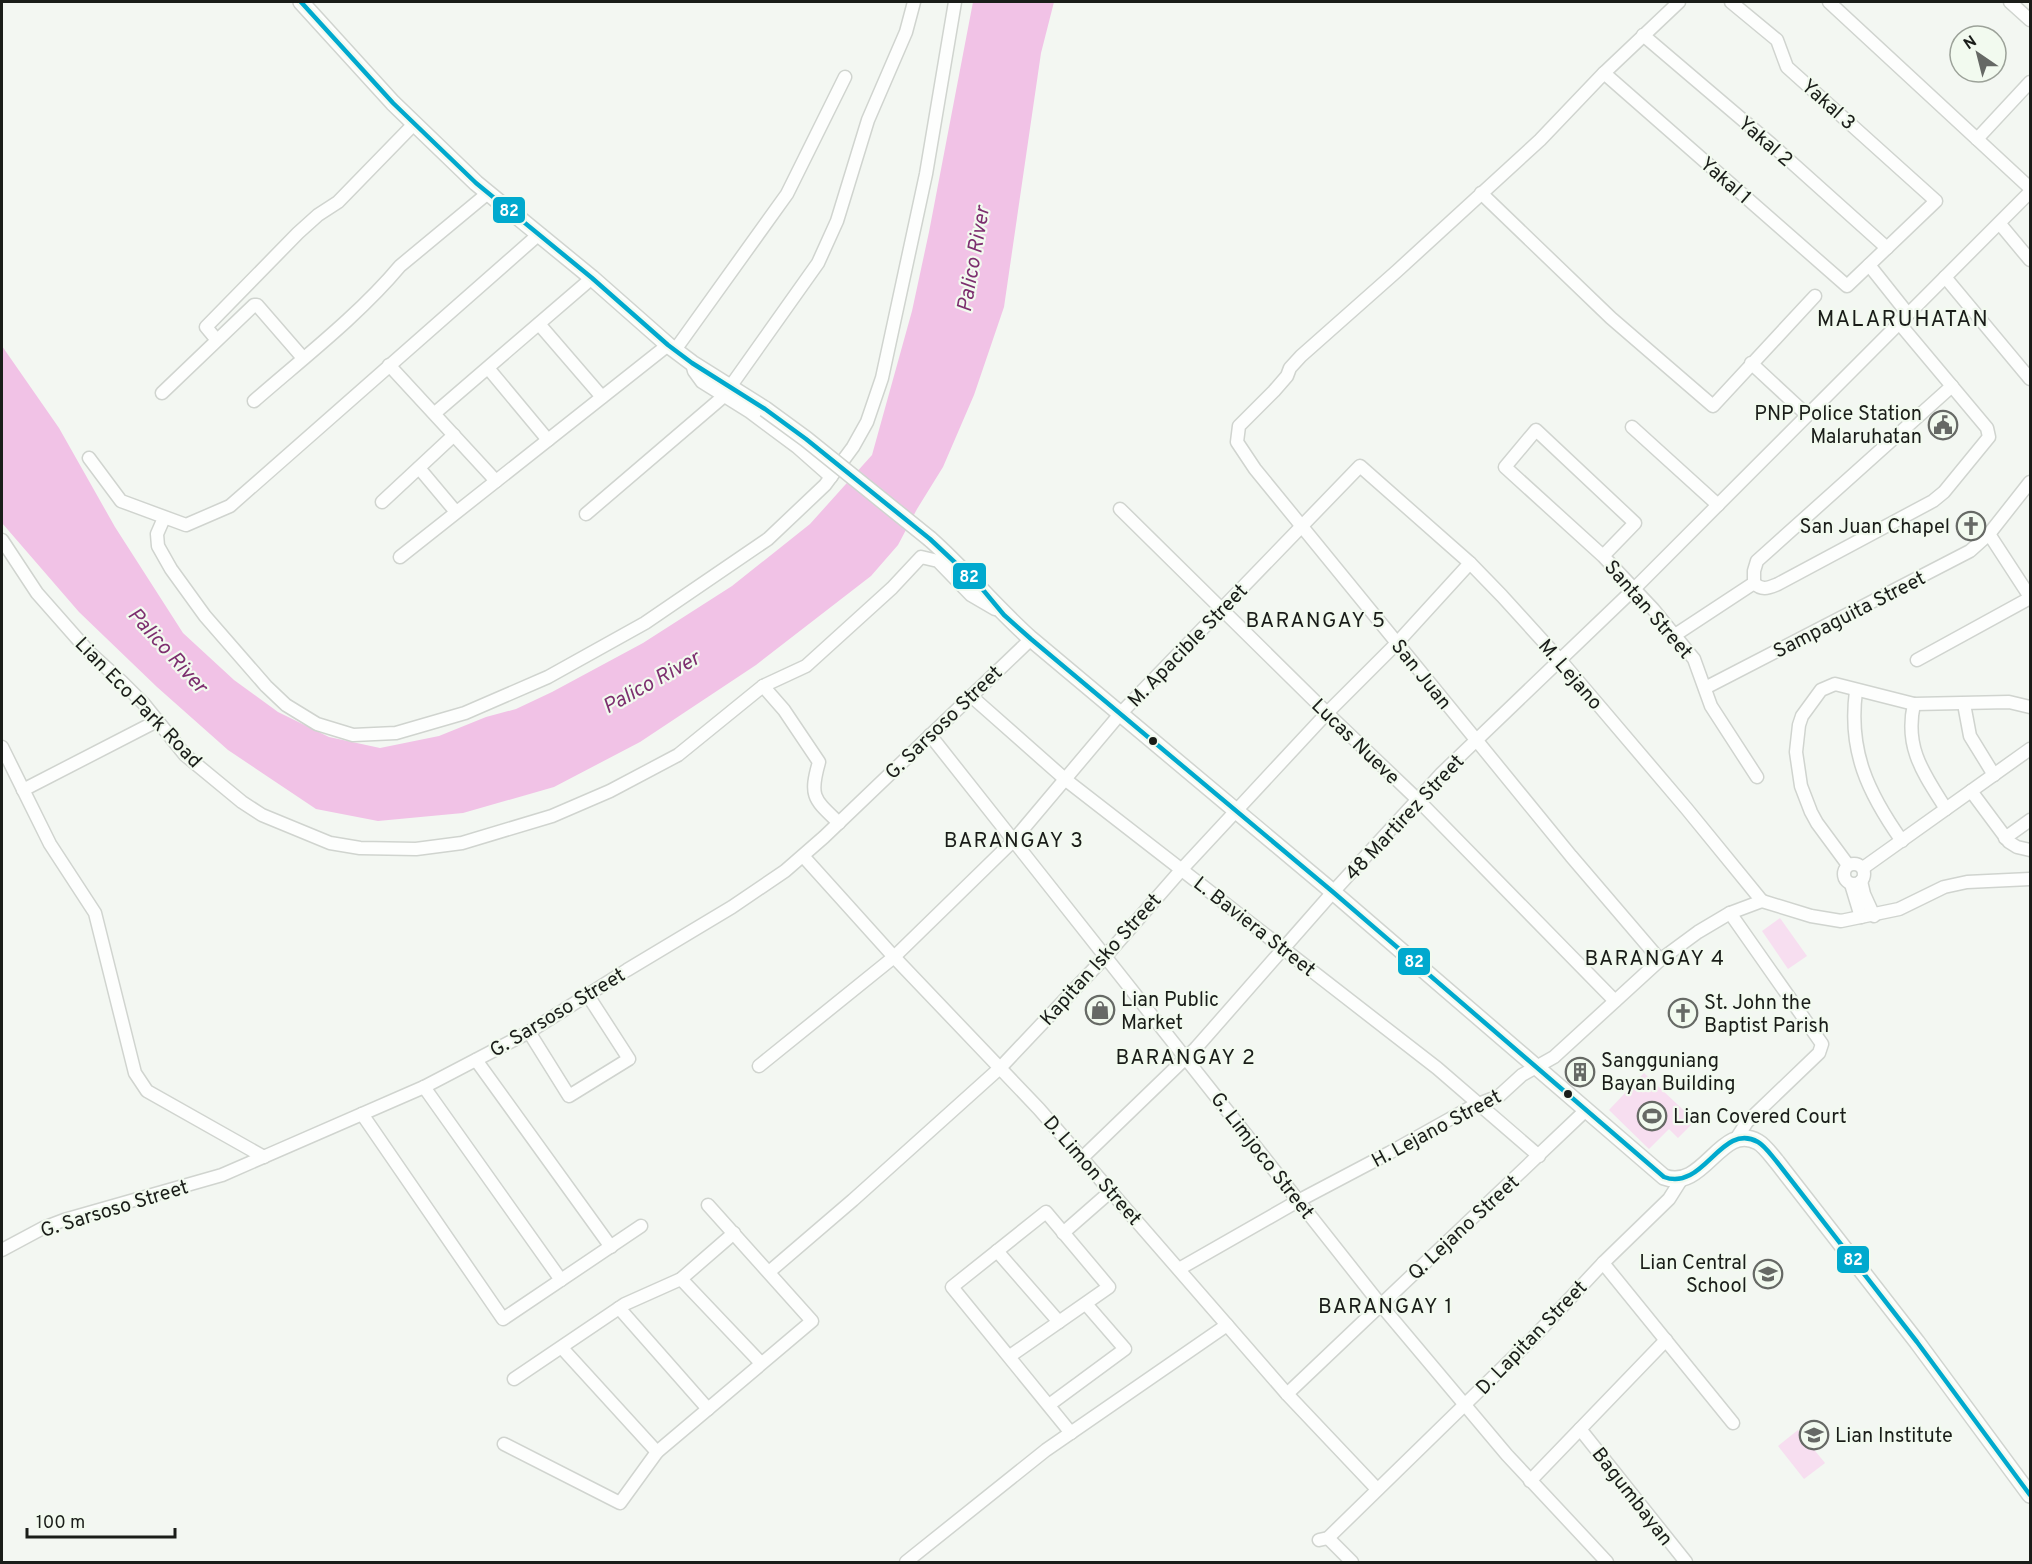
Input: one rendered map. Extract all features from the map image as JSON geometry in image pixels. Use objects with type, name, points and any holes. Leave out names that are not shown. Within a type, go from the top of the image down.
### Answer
[{"type":"main road","points":[[301,2],[414,124],[488,193],[592,278],[672,348],[727,391],[765,409],[930,538],[979,585],[1004,615],[1031,639],[1237,810],[1664,1177],[1681,1180],[1689,1177],[1736,1139],[1750,1139],[1758,1142],[1777,1162],[1917,1342],[2031,1495]]},
{"type":"street","points":[[586,514],[727,391],[818,263],[837,220],[868,120],[906,32],[914,2]]},
{"type":"street","points":[[164,518],[157,534],[159,546],[171,569],[205,616],[266,687],[286,705],[317,724],[353,735],[396,733],[465,713],[548,677],[645,623],[768,539],[825,485],[853,447],[867,422],[882,378],[926,174],[955,2]]},
{"type":"street","name":"San Juan","points":[[1660,960],[1476,741],[1255,469],[1237,442],[1239,426],[1281,384],[1290,368],[1301,356],[1540,140],[1604,73],[1679,2]]},
{"type":"street","name":"Yakal 3","points":[[1731,2],[1777,40],[1787,67],[1936,201],[1887,248]]},
{"type":"street","points":[[1829,2],[2031,190]]},
{"type":"street","points":[[2010,2],[2031,20]]},
{"type":"street","name":"Yakal 2","points":[[1644,35],[1887,248]]},
{"type":"street","name":"Yakal 1","points":[[1604,73],[1847,286],[1869,265]]},
{"type":"street","points":[[400,556],[602,397],[672,348],[787,194],[845,77]]},
{"type":"street","points":[[1977,139],[2031,82]]},
{"type":"street","points":[[216,339],[206,327],[298,233],[318,215],[338,202],[414,124]]},
{"type":"street","name":"48 Martirez Street","points":[[1082,1158],[1187,1058],[1417,799],[1635,588],[2000,224],[2031,190]]},
{"type":"street","points":[[254,401],[388,280],[400,266],[488,193]]},
{"type":"street","points":[[1482,194],[1611,318],[1713,406],[1815,296]]},
{"type":"street","points":[[2000,224],[2031,260]]},
{"type":"street","points":[[89,458],[121,501],[164,518],[186,525],[230,506],[538,235]]},
{"type":"street","points":[[1887,248],[1869,265],[1903,319],[1952,386],[1987,428],[1989,437],[1944,492],[1932,501],[1778,584],[1764,589],[1759,588],[1754,583],[1757,561],[1952,386]]},
{"type":"street","points":[[1945,277],[2031,379]]},
{"type":"street","points":[[435,413],[592,278]]},
{"type":"street","points":[[162,393],[254,305],[257,305],[303,358]]},
{"type":"street","points":[[538,324],[602,397]]},
{"type":"street","points":[[1751,363],[1807,415]]},
{"type":"street","points":[[389,365],[496,481]]},
{"type":"street","points":[[488,368],[548,440]]},
{"type":"street","points":[[727,391],[831,477]]},
{"type":"street","points":[[1632,427],[1718,505]]},
{"type":"street","name":"Santan Street","points":[[1603,556],[1635,523],[1536,430],[1505,467],[1603,556],[1635,588],[1675,635],[1694,659],[1711,705],[1757,777]]},
{"type":"street","points":[[382,502],[454,435]]},
{"type":"street","name":"M. Apacible Street","points":[[759,1066],[894,957],[1013,841],[1120,714],[1360,466]]},
{"type":"street","name":"M. Lejano","points":[[1360,466],[1470,563],[1561,661],[1762,901]]},
{"type":"street","points":[[419,468],[456,512]]},
{"type":"street","name":"Sampaguita Street","points":[[1705,688],[1970,551],[1989,534],[2030,485]]},
{"type":"street","name":"Lucas Nueve","points":[[1120,509],[1417,799],[1615,1001]]},
{"type":"street","points":[[1917,660],[2031,598],[1989,534]]},
{"type":"street","name":"Lian Eco Park Road","points":[[2,540],[37,593],[89,652],[122,682],[185,755],[242,802],[262,815],[330,843],[360,848],[416,849],[462,843],[552,816],[610,791],[678,755],[763,686],[806,666],[892,588],[921,557],[938,561],[970,595],[1004,615]]},
{"type":"street","name":"Kapitan Isko Street","points":[[769,1272],[853,1200],[1000,1066],[1105,957],[1182,869],[1470,563]]},
{"type":"street","points":[[1675,635],[1754,583]]},
{"type":"street","name":"G. Sarsoso Street","points":[[2,1250],[43,1228],[64,1220],[222,1175],[424,1086],[529,1032],[587,994],[770,883],[803,856],[1031,639]]},
{"type":"street","points":[[1848,865],[1816,823],[1801,786],[1796,752],[1798,725],[1821,690],[1835,684],[1914,704],[2009,702],[2031,707]]},
{"type":"street","points":[[763,686],[784,710],[819,762],[813,782],[817,802],[838,823]]},
{"type":"street","points":[[1856,691],[1854,718],[1863,772],[1880,809],[1902,841]]},
{"type":"street","name":"L. Baviera Street","points":[[971,696],[1066,780],[1284,949],[1480,1105],[1539,1156]]},
{"type":"street","points":[[1914,704],[1911,731],[1917,758],[1946,809]]},
{"type":"street","points":[[1964,704],[1970,736],[1994,775]]},
{"type":"street","points":[[23,790],[157,721]]},
{"type":"street","name":"G. Limjoco Street","points":[[930,735],[1380,1304],[1530,1481]]},
{"type":"street","points":[[2,747],[50,844],[96,913],[135,1073],[147,1091],[264,1157]]},
{"type":"street","points":[[1848,865],[1843,874],[1845,880],[1858,878],[1902,841],[2031,749]]},
{"type":"street","points":[[1971,791],[2005,837],[2017,847],[2031,850]]},
{"type":"street","points":[[2005,837],[2031,820]]},
{"type":"street","name":"D. Limon Street","points":[[803,856],[894,957],[1000,1066],[1287,1394],[1377,1489]]},
{"type":"street","points":[[1848,865],[1856,864],[1868,916]]},
{"type":"street","points":[[1762,901],[1830,921],[1841,921],[1899,909],[1944,887],[1992,880],[2031,879]]},
{"type":"street","name":"H. Lejano Street","points":[[1179,1269],[1473,1106],[1499,1096],[1522,1075],[1554,1057],[1660,960],[1698,932],[1730,913],[1762,901]]},
{"type":"street","points":[[1730,913],[1822,1044],[1820,1053],[1747,1122],[1736,1139]]},
{"type":"street","points":[[529,1032],[569,1096],[629,1059],[587,994]]},
{"type":"street","points":[[476,1060],[611,1247]]},
{"type":"street","points":[[424,1086],[561,1280]]},
{"type":"street","name":"Q. Lejano Street","points":[[1287,1394],[1586,1110]]},
{"type":"street","points":[[362,1114],[503,1319],[641,1226]]},
{"type":"street","name":"D. Lapitan Street","points":[[1352,1563],[1324,1539],[1532,1339],[1669,1199],[1681,1180]]},
{"type":"street","points":[[1063,1233],[1111,1191]]},
{"type":"street","points":[[504,1444],[620,1503],[657,1452],[812,1321],[708,1205]]},
{"type":"street","points":[[1010,1356],[1109,1287],[1046,1212],[952,1287],[1071,1432]]},
{"type":"street","points":[[514,1379],[619,1308],[681,1279],[734,1233]]},
{"type":"street","points":[[997,1251],[1059,1322]]},
{"type":"street","points":[[1604,1263],[1733,1423]]},
{"type":"street","points":[[681,1279],[761,1363]]},
{"type":"street","points":[[1049,1405],[1125,1349],[1086,1304]]},
{"type":"street","points":[[619,1308],[708,1409]]},
{"type":"street","points":[[906,1563],[1046,1450],[1227,1325]]},
{"type":"street","name":"Bagumbayan","points":[[1530,1481],[1666,1340]]},
{"type":"street","points":[[562,1348],[657,1452]]},
{"type":"street","name":"Bagumbayan","points":[[1580,1429],[1686,1563]]},
{"type":"street","points":[[1530,1481],[1607,1563]]},
{"type":"shaded area","points":[[1780,918],[1807,956],[1788,969],[1762,931]]},
{"type":"shaded area","name":"Lian Covered Court","points":[[1644,1073],[1695,1121],[1678,1138],[1669,1129],[1649,1149],[1609,1110]]},
{"type":"shaded area","points":[[1798,1430],[1825,1463],[1804,1479],[1778,1446]]},
{"type":"water","name":"Palico River","points":[[973,2],[1054,2],[1041,53],[1004,307],[974,395],[943,467],[898,545],[871,576],[756,665],[640,742],[554,787],[463,813],[378,821],[316,809],[228,750],[157,687],[79,612],[2,523],[2,346],[59,428],[115,527],[183,633],[234,680],[278,712],[329,737],[380,748],[439,736],[486,717],[516,709],[552,692],[643,643],[732,586],[810,524],[872,455],[912,311]]},
{"type":"transit line","name":"82","points":[[301,2],[393,103],[476,183],[592,278],[668,345],[806,439],[930,539],[979,585],[1004,615],[1031,639],[1333,892],[1664,1177],[1678,1179],[1690,1175],[1733,1141],[1745,1138],[1763,1146],[1917,1342],[2030,1495]]},
{"type":"place","name":"PNP Police Station Malaruhatan","points":[[1943,425]]},
{"type":"place","name":"San Juan Chapel","points":[[1971,526]]},
{"type":"place","name":"Lian Public Market","points":[[1100,1010]]},
{"type":"place","name":"St. John the Baptist Parish","points":[[1683,1013]]},
{"type":"place","name":"Sangguniang Bayan Building","points":[[1580,1072]]},
{"type":"place","name":"Lian Covered Court","points":[[1652,1116]]},
{"type":"place","name":"Lian Central School","points":[[1768,1274]]},
{"type":"place","name":"Lian Institute","points":[[1814,1435]]},
{"type":"district","name":"MALARUHATAN","points":[[1903,318]]},
{"type":"district","name":"BARANGAY 5","points":[[1316,620]]},
{"type":"district","name":"BARANGAY 3","points":[[1014,840]]},
{"type":"district","name":"BARANGAY 4","points":[[1655,958]]},
{"type":"district","name":"BARANGAY 2","points":[[1186,1057]]},
{"type":"district","name":"BARANGAY 1","points":[[1386,1306]]}]
